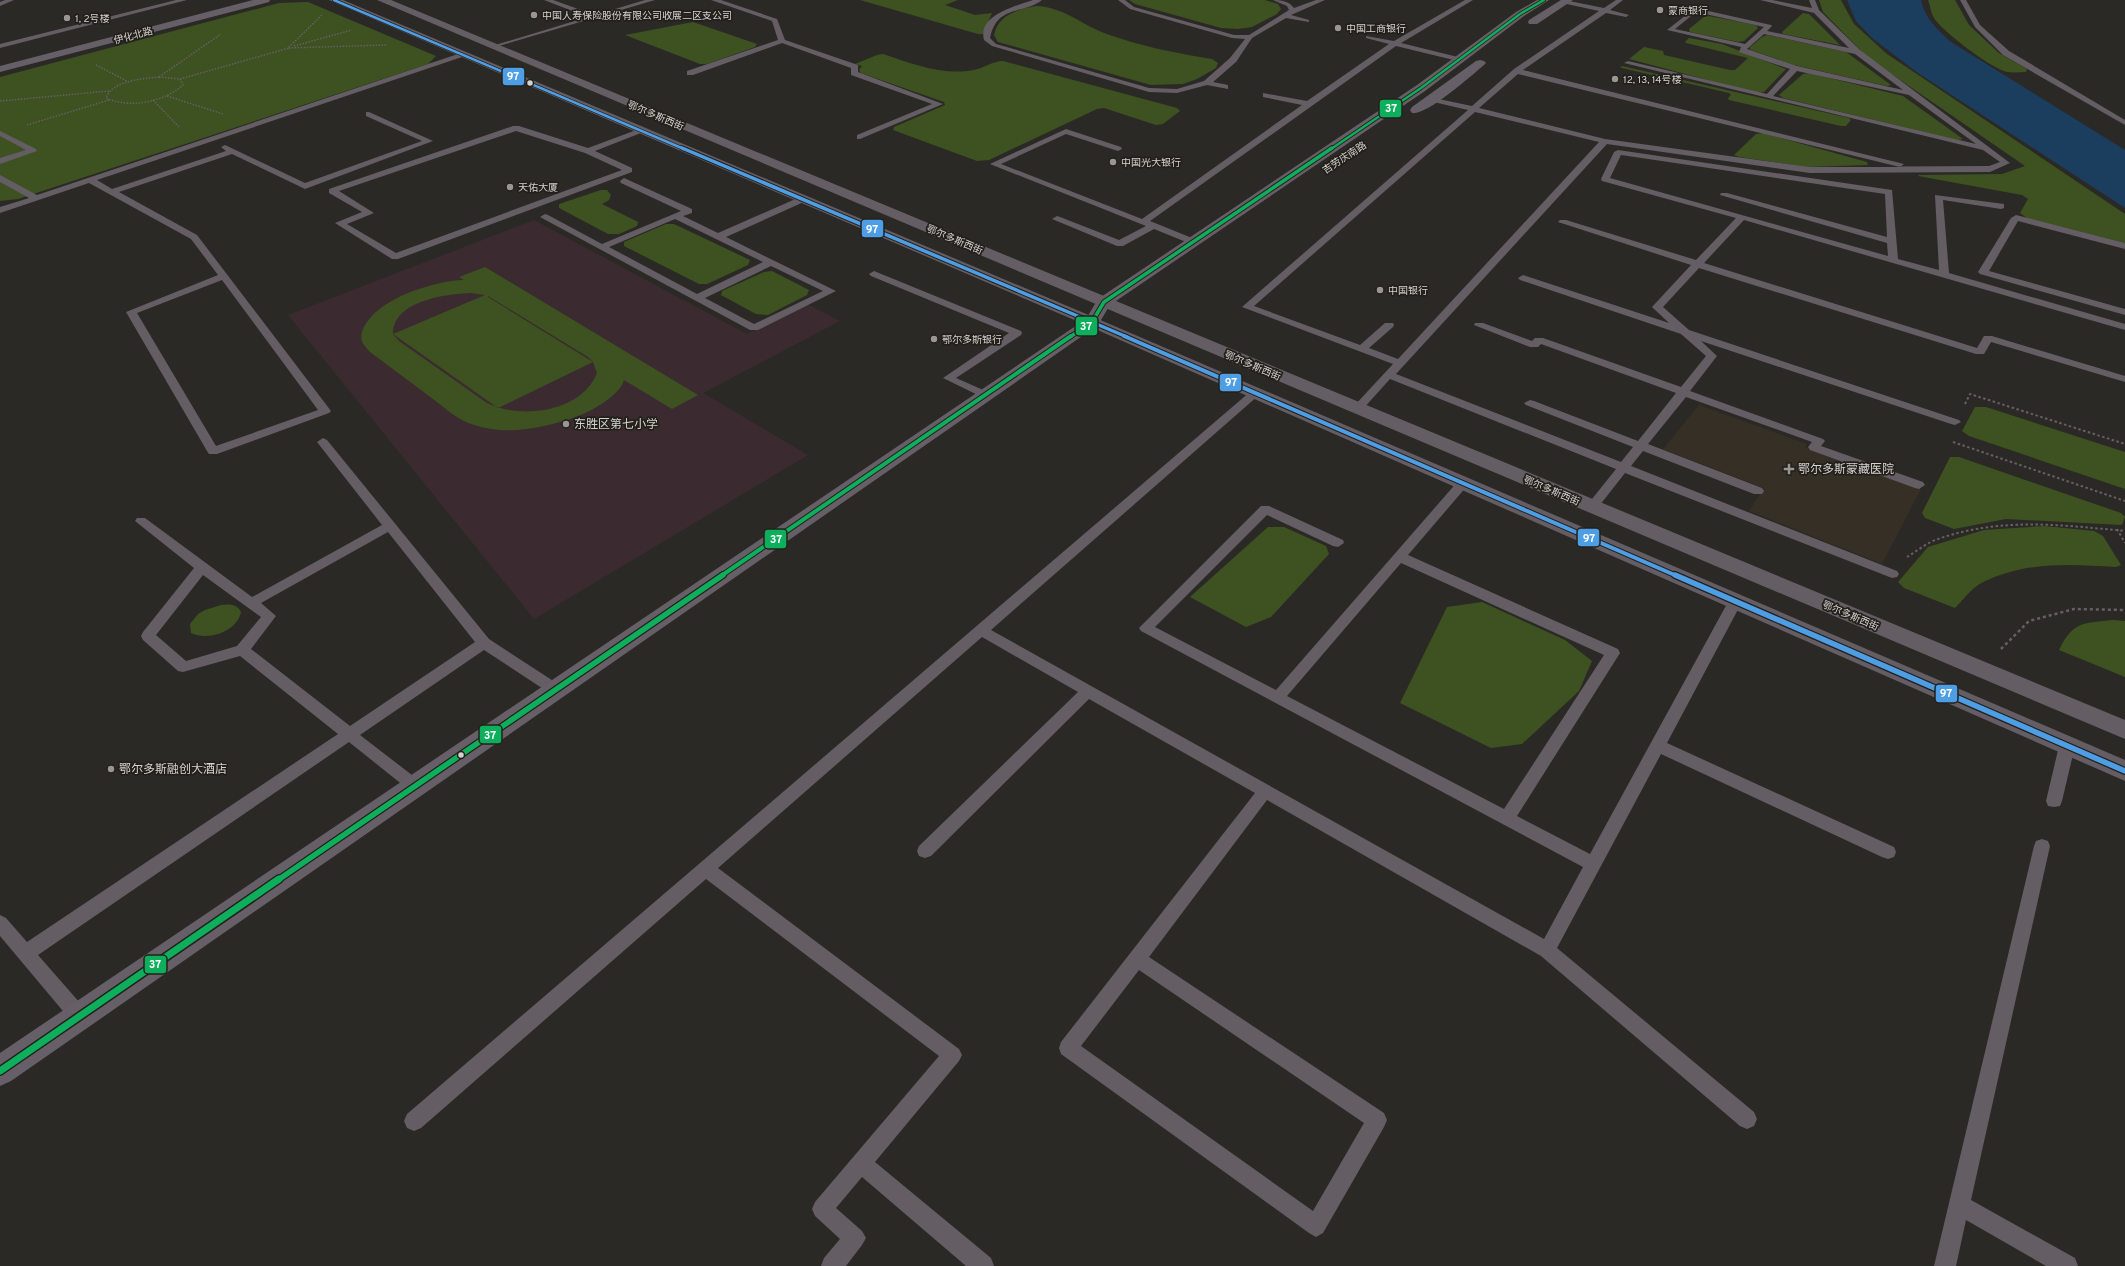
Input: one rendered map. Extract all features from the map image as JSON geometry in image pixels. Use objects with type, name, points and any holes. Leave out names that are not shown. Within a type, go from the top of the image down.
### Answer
[{"type":"main road","name":"伊化北路","points":[[0,60],[233,0]]},
{"type":"main road","name":"伊化北路","points":[[0,69],[265,0]]},
{"type":"main road","name":"鄂尔多斯西街","points":[[382,0],[2125,730]]},
{"type":"main road","name":"吉劳庆南路","points":[[1110,304],[1194,242],[1421,88],[1520,14],[1544,0]]},
{"type":"main road","name":"鄂尔多斯西街","points":[[336,1],[1255,392],[1463,484],[2125,771]]},
{"type":"main road","points":[[1525,28],[1566,1]]},
{"type":"main road","points":[[1406,116],[1432,99],[1488,57]]},
{"type":"main road","points":[[0,1071],[1092,322],[1110,304],[1300,185]]},
{"type":"lane","points":[[0,4],[11,0]]},
{"type":"lane","points":[[0,46],[184,0]]},
{"type":"lane","points":[[547,0],[594,17]]},
{"type":"lane","points":[[494,47],[652,0]]},
{"type":"lane","points":[[714,0],[775,20],[782,41]]},
{"type":"lane","points":[[1039,0],[998,14],[987,30],[986,39],[994,45],[1149,90],[1177,91],[1207,83],[1233,60],[1250,37],[1293,11],[1322,0]]},
{"type":"lane","points":[[1121,0],[1132,8],[1234,37],[1250,37]]},
{"type":"lane","points":[[1276,0],[1288,5],[1293,11]]},
{"type":"lane","points":[[1143,222],[1395,44],[1470,0]]},
{"type":"lane","points":[[1400,363],[1247,307],[1517,71],[1620,0]]},
{"type":"lane","points":[[1763,0],[1816,10]]},
{"type":"lane","points":[[1432,99],[1604,141],[1810,170],[1990,169],[2006,163],[1857,52],[1816,10],[1812,0]]},
{"type":"lane","points":[[1963,0],[1977,26],[2006,53],[2125,123]]},
{"type":"lane","points":[[1566,1],[1626,15]]},
{"type":"lane","points":[[1745,46],[1670,30],[1672,25],[1695,10],[1769,26],[1742,50],[1795,68],[1912,94]]},
{"type":"lane","points":[[1286,16],[1307,21]]},
{"type":"lane","points":[[1762,32],[1857,52]]},
{"type":"lane","points":[[1368,37],[1459,60]]},
{"type":"lane","points":[[690,73],[782,41],[855,67],[854,73],[939,104],[860,137]]},
{"type":"lane","points":[[0,210],[464,55]]},
{"type":"lane","points":[[1628,63],[1987,149]]},
{"type":"lane","points":[[1768,97],[1795,68]]},
{"type":"lane","points":[[1517,71],[1920,169]]},
{"type":"lane","points":[[1207,83],[1225,87]]},
{"type":"lane","points":[[1266,96],[1308,104]]},
{"type":"lane","points":[[210,140],[305,186],[429,141],[369,114]]},
{"type":"lane","points":[[588,151],[629,170],[395,257],[340,223],[369,213],[332,191],[516,128],[588,151],[642,131]]},
{"type":"lane","points":[[1118,149],[1066,131],[994,164],[1194,242]]},
{"type":"lane","points":[[0,133],[33,150],[0,161]]},
{"type":"lane","points":[[1358,408],[1604,141]]},
{"type":"lane","points":[[112,192],[233,151]]},
{"type":"lane","points":[[1893,260],[1890,192],[1618,152],[1605,179],[2125,327]]},
{"type":"lane","points":[[0,178],[36,198]]},
{"type":"lane","points":[[90,180],[194,236],[224,276],[325,411],[213,451],[131,312],[224,276]]},
{"type":"lane","points":[[602,247],[689,211],[624,181]]},
{"type":"lane","points":[[1724,194],[1892,241]]},
{"type":"lane","points":[[1944,275],[1938,197],[2001,206]]},
{"type":"lane","points":[[718,237],[803,199]]},
{"type":"lane","points":[[545,217],[754,328],[831,291],[675,216]]},
{"type":"lane","points":[[1592,507],[1712,356],[1658,307],[1742,217]]},
{"type":"lane","points":[[2125,246],[2016,218],[1983,272],[2125,312]]},
{"type":"lane","points":[[1057,220],[1120,244],[1153,226]]},
{"type":"lane","points":[[1563,222],[1980,352],[1988,338],[2125,379]]},
{"type":"lane","points":[[697,298],[771,262]]},
{"type":"lane","points":[[874,274],[1017,333],[948,378],[986,395]]},
{"type":"lane","points":[[1523,278],[1955,422]]},
{"type":"lane","points":[[1362,349],[1388,325]]},
{"type":"lane","points":[[1479,325],[1534,345],[1539,340],[1818,440],[1814,447],[1920,485]]},
{"type":"lane","points":[[1389,375],[1892,574]]},
{"type":"lane","points":[[414,1122],[982,631],[1255,392]]},
{"type":"lane","points":[[1530,403],[1758,491]]},
{"type":"lane","points":[[323,442],[484,643],[556,690]]},
{"type":"lane","points":[[1278,696],[1463,484]]},
{"type":"lane","points":[[1338,543],[1265,509],[1146,628],[1278,696],[1593,864]]},
{"type":"lane","points":[[141,522],[269,616],[242,650],[183,667],[148,636],[202,567]]},
{"type":"lane","points":[[251,603],[390,526]]},
{"type":"lane","points":[[1400,557],[1613,652],[1508,818]]},
{"type":"lane","points":[[1547,950],[1735,602]]},
{"type":"lane","points":[[982,631],[1547,950],[1747,1119]]},
{"type":"lane","points":[[26,953],[484,643]]},
{"type":"lane","points":[[242,650],[415,786]]},
{"type":"lane","points":[[925,851],[1088,691]]},
{"type":"lane","points":[[1657,745],[1888,852]]},
{"type":"lane","points":[[2054,801],[2067,746]]},
{"type":"lane","points":[[1136,958],[1377,1120],[1316,1226],[1068,1048],[1136,958],[1265,791]]},
{"type":"lane","points":[[1945,1266],[2042,846]]},
{"type":"lane","points":[[706,869],[952,1055],[822,1209],[855,1238],[832,1266]]},
{"type":"lane","points":[[0,923],[80,1017]]},
{"type":"lane","points":[[862,1163],[983,1266]]},
{"type":"lane","points":[[1960,1205],[2067,1266]]},
{"type":"path","points":[[288,48],[336,1]]},
{"type":"path","points":[[0,101],[110,91],[129,82],[158,77],[180,79],[383,21]]},
{"type":"path","points":[[158,77],[224,32]]},
{"type":"path","points":[[288,48],[389,45]]},
{"type":"path","points":[[22,126],[110,100],[127,103],[153,100],[166,96],[183,85],[180,79]]},
{"type":"path","points":[[110,91],[106,98],[110,100]]},
{"type":"path","points":[[166,96],[256,124]]},
{"type":"path","points":[[153,100],[195,145]]},
{"type":"path","points":[[2125,444],[1970,394],[1947,440],[2125,501]]},
{"type":"path","points":[[1892,574],[1905,558],[1937,539],[1985,526],[2044,523],[2117,529],[2125,531]]},
{"type":"path","points":[[2117,529],[2125,543]]},
{"type":"path","points":[[1992,674],[2002,646],[2029,621],[2074,609],[2125,610]]},
{"type":"shaded area","name":"东胜区第七小学","points":[[534,220],[747,334],[807,304],[840,321],[703,393],[808,455],[534,619],[288,315]]},
{"type":"shaded area","name":"鄂尔多斯蒙藏医院","points":[[1699,405],[1807,444],[1805,447],[1921,489],[1882,564],[1749,511],[1764,488],[1663,449]]},
{"type":"green space","points":[[860,0],[958,0],[945,5],[975,15],[992,13],[983,34],[978,34]]},
{"type":"green space","points":[[1129,0],[1265,0],[1278,4],[1281,9],[1277,14],[1252,27],[1238,29],[1221,28],[1135,4]]},
{"type":"green space","points":[[1819,0],[1841,0],[1854,24],[1887,54],[2125,214],[2125,243],[2027,218],[2020,213],[2028,199],[2022,195],[1918,176],[2002,174],[2025,166],[1867,57],[1823,12]]},
{"type":"green space","points":[[1928,0],[1955,0],[1969,25],[1999,53],[2027,69],[2026,72],[2008,72],[2001,70],[1968,49],[1947,32],[1934,18]]},
{"type":"green space","points":[[308,2],[436,56],[428,64],[18,199],[0,201],[0,77],[279,3]]},
{"type":"green space","points":[[1036,6],[1055,9],[1117,38],[1157,49],[1212,59],[1218,63],[1216,68],[1197,79],[1183,84],[1151,85],[998,42],[994,35],[996,28],[1004,18],[1016,11]]},
{"type":"green space","points":[[1803,13],[1809,14],[1840,45],[1783,34],[1782,32]]},
{"type":"green space","points":[[1709,16],[1751,24],[1757,26],[1758,28],[1744,41],[1738,42],[1690,32],[1689,29],[1704,17]]},
{"type":"green space","points":[[693,22],[757,44],[755,47],[707,64],[700,64],[625,35]]},
{"type":"green space","points":[[1767,35],[1846,52],[1891,85],[1887,86],[1794,65],[1749,48],[1762,37]]},
{"type":"green space","points":[[1689,38],[1722,44],[1786,69],[1764,92],[1757,93],[1629,59],[1644,47],[1663,51],[1664,55],[1735,70],[1748,58],[1686,43],[1685,42]]},
{"type":"green space","points":[[883,54],[928,68],[951,71],[974,70],[1003,61],[1177,108],[1180,111],[1163,124],[1156,125],[1104,108],[1097,109],[989,160],[977,161],[893,130],[894,127],[945,105],[944,102],[861,73],[859,70],[862,66],[855,64]]},
{"type":"green space","points":[[1622,66],[1849,118],[1851,120],[1846,126],[1841,126],[1729,100],[1728,98],[1731,95],[1729,93],[1620,67]]},
{"type":"green space","points":[[1809,73],[1903,96],[1963,139],[1958,140],[1783,98],[1779,95],[1803,74]]},
{"type":"green space","points":[[1763,133],[1867,162],[1868,165],[1807,167],[1734,155],[1756,134]]},
{"type":"green space","points":[[601,190],[607,190],[611,195],[609,200],[602,204],[638,222],[637,226],[619,234],[608,234],[559,208],[559,204]]},
{"type":"green space","points":[[666,224],[674,224],[750,260],[748,265],[707,284],[699,284],[624,246],[624,242]]},
{"type":"green space","points":[[485,267],[698,395],[672,409],[624,380],[617,391],[605,402],[578,416],[553,424],[526,429],[500,430],[474,425],[463,421],[370,352],[362,342],[361,337],[367,322],[385,305],[397,298],[425,287],[439,283],[464,280],[459,277]],"holes":[[[471,293],[485,295],[393,334],[395,323],[402,314],[411,307],[422,302],[448,295]],[[488,297],[588,357],[593,362]],[[393,334],[495,406],[487,403],[399,341]],[[593,362],[597,373],[589,386],[578,397],[565,404],[549,409],[533,411],[516,411],[499,408]]]},
{"type":"green space","points":[[772,271],[809,290],[807,295],[768,315],[756,314],[721,295],[722,291],[764,272]]},
{"type":"green space","points":[[1975,407],[1986,407],[2125,452],[2125,489],[1969,436],[1962,431]]},
{"type":"green space","points":[[1950,457],[1959,457],[2121,513],[2125,517],[2122,525],[2006,519],[1954,529],[1925,518],[1922,513]]},
{"type":"green space","points":[[2044,526],[2094,531],[2103,536],[2121,565],[2116,567],[2081,565],[2046,566],[2011,572],[1994,577],[1978,585],[1955,608],[1904,588],[1898,582],[1928,547],[1984,530]]},
{"type":"green space","points":[[1268,527],[1284,527],[1326,546],[1329,554],[1271,617],[1246,627],[1190,597]]},
{"type":"green space","points":[[1482,602],[1565,640],[1592,661],[1579,691],[1522,744],[1491,748],[1400,703],[1447,607]]},
{"type":"green space","points":[[221,605],[232,605],[237,607],[241,612],[234,625],[228,630],[213,635],[205,636],[191,633],[190,624],[198,614]]},
{"type":"green space","points":[[2113,620],[2125,621],[2125,677],[2059,650],[2069,634],[2080,625]]},
{"type":"water","points":[[1847,0],[1921,0],[1925,13],[1936,28],[1951,42],[2125,150],[2125,208],[1918,73],[1872,38],[1856,21]]},
{"type":"transit line","name":"97","points":[[334,0],[1092,322],[2125,771]]},
{"type":"transit line","name":"37","points":[[0,1071],[1092,322],[1104,302],[1421,88],[1520,14],[1544,0]]},
{"type":"place","name":"蒙商银行","points":[[1660,10]]},
{"type":"place","name":"中国人寿保险股份有限公司收展二区支公司","points":[[534,15]]},
{"type":"place","name":"1, 2号楼","points":[[67,18]]},
{"type":"place","name":"中国工商银行","points":[[1338,28]]},
{"type":"place","name":"12, 13, 14号楼","points":[[1615,79]]},
{"type":"place","name":"中国光大银行","points":[[1113,162]]},
{"type":"place","name":"天佑大厦","points":[[510,187]]},
{"type":"place","name":"中国银行","points":[[1380,290]]},
{"type":"place","name":"鄂尔多斯银行","points":[[934,339]]},
{"type":"place","name":"东胜区第七小学","points":[[566,424]]},
{"type":"place","name":"鄂尔多斯蒙藏医院","points":[[1789,469]]},
{"type":"place","name":"鄂尔多斯融创大酒店","points":[[111,769]]}]
